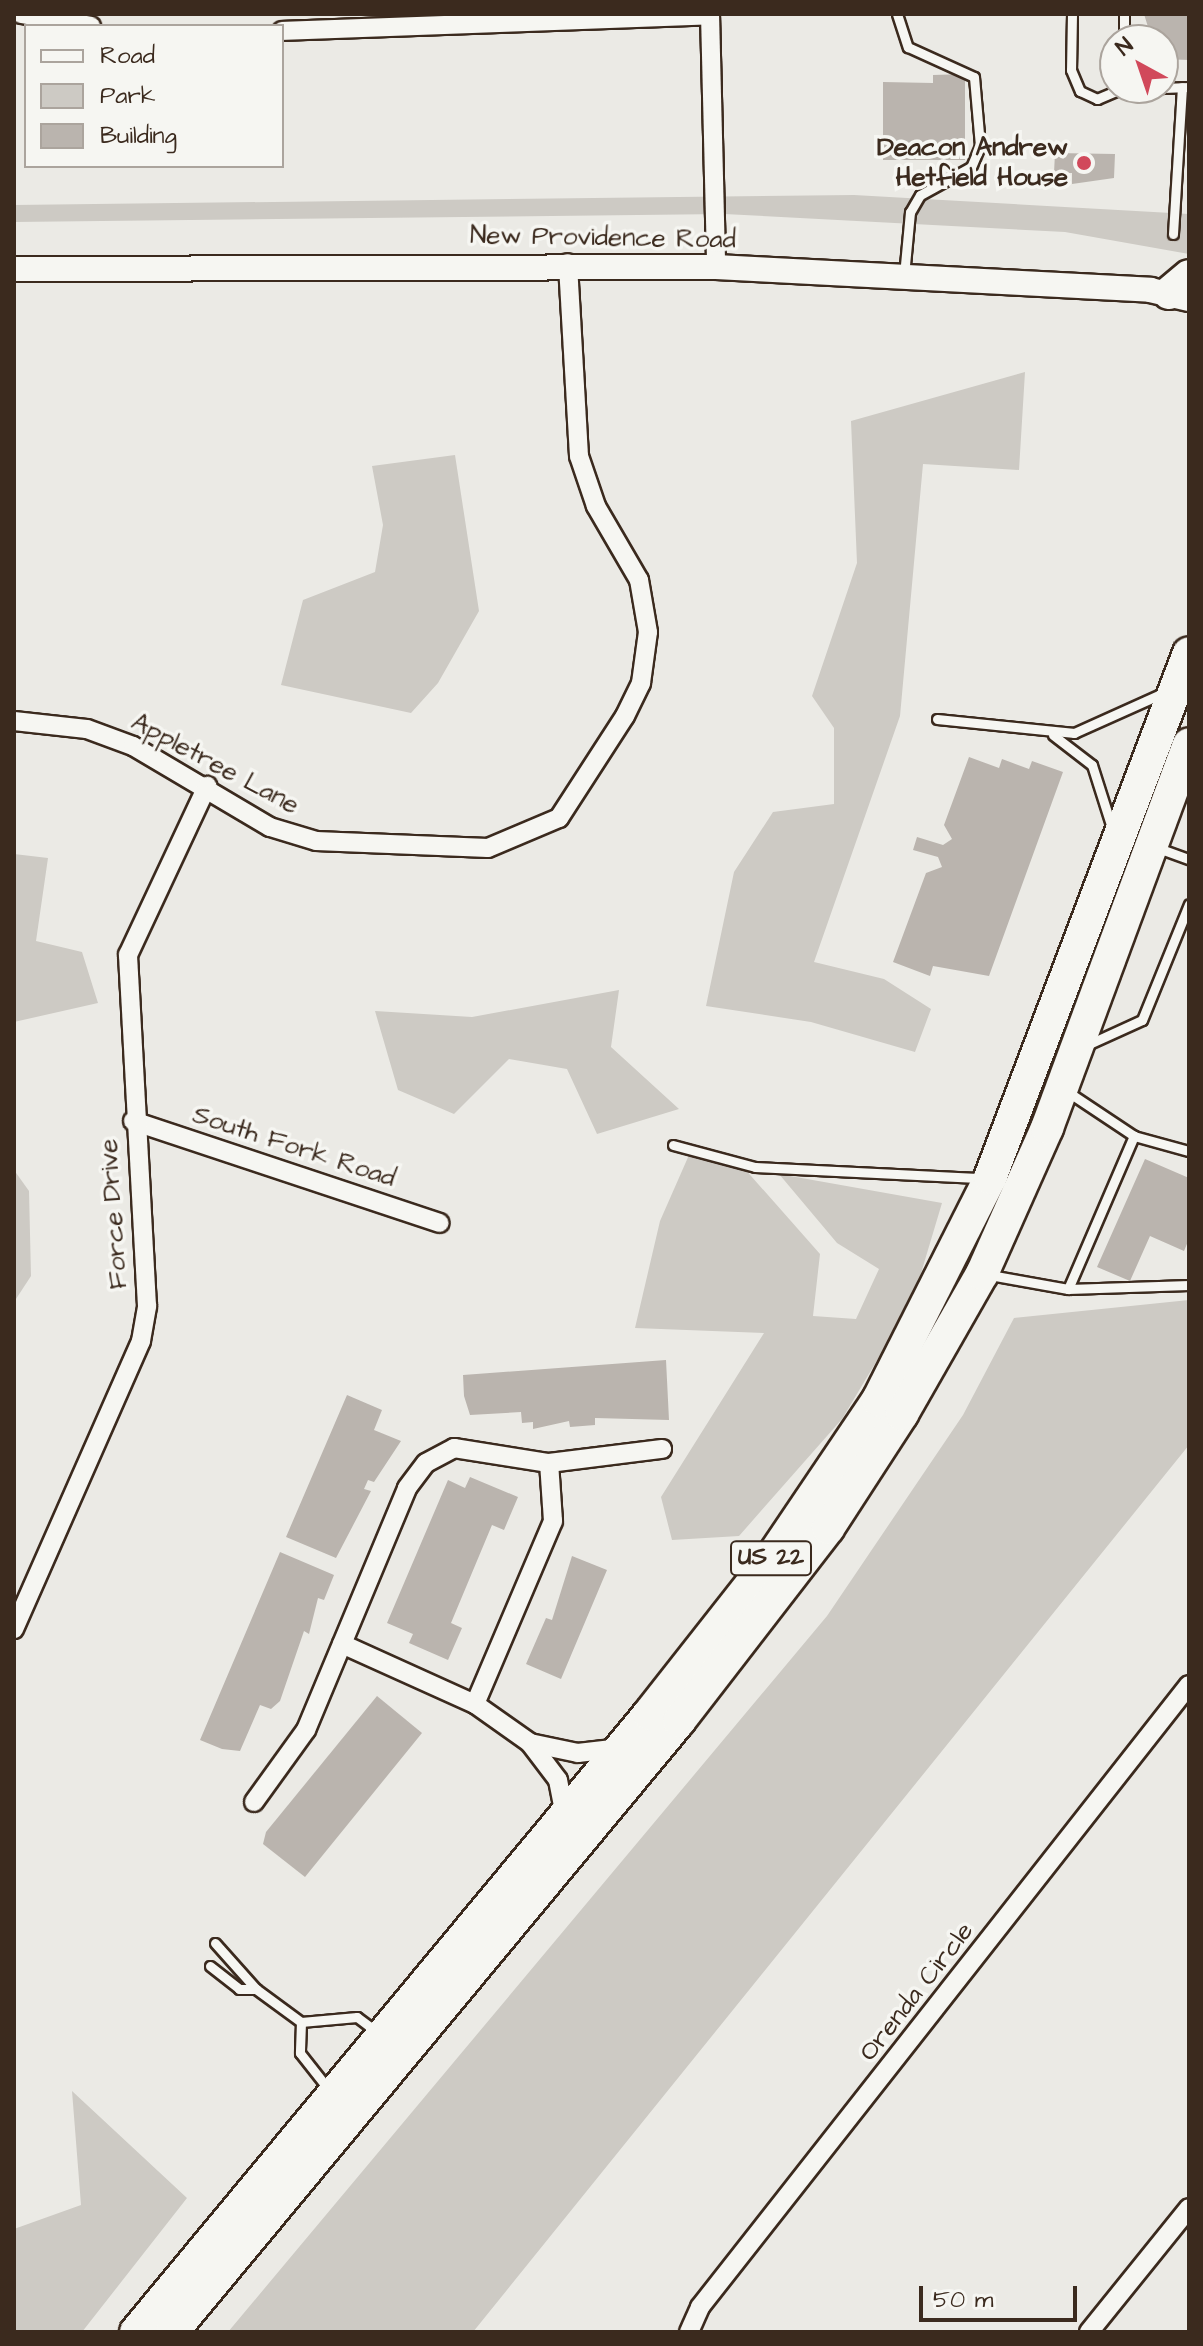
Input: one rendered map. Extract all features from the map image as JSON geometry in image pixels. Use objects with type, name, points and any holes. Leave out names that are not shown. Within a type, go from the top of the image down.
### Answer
[{"type":"highway","name":"US 22","points":[[136,2332],[336,2097],[621,1748],[831,1473],[946,1276],[990,1178],[1189,653]]},
{"type":"highway","name":"US 22","points":[[172,2332],[756,1624],[828,1528],[982,1274],[1062,1088],[1189,744]]},
{"type":"street","points":[[21,14],[56,17],[83,24]]},
{"type":"street","points":[[284,31],[710,15],[716,267]]},
{"type":"street","name":"New Providence Road","points":[[14,269],[568,263],[1182,289]]},
{"type":"street","name":"Appletree Lane","points":[[14,721],[87,729],[207,786],[291,835],[458,848],[527,837],[578,796],[641,683],[648,632],[628,554],[596,506],[580,465],[568,263]]},
{"type":"street","name":"Force Drive","points":[[14,1629],[141,1341],[147,1306],[133,1121],[128,955],[207,786]]},
{"type":"street","name":"South Fork Road","points":[[133,1121],[439,1223]]},
{"type":"street","points":[[254,1802],[287,1764],[342,1644],[407,1488],[426,1463],[454,1448],[549,1463],[662,1449]]},
{"type":"street","points":[[475,1704],[553,1521],[549,1463]]},
{"type":"street","points":[[342,1644],[475,1704],[530,1743],[558,1780],[565,1817]]},
{"type":"street","name":"Orenda Circle","points":[[689,2332],[700,2307],[1189,1685]]},
{"type":"street","points":[[530,1743],[578,1753],[621,1748]]},
{"type":"street","points":[[1089,2332],[1189,2208]]},
{"type":"lane","points":[[897,14],[908,47],[974,77],[980,146],[971,167],[920,195],[910,212],[904,275]]},
{"type":"lane","points":[[1072,14],[1071,70],[1080,91],[1099,98]]},
{"type":"lane","points":[[1173,234],[1185,87]]},
{"type":"lane","points":[[937,719],[1053,735],[1099,727],[1177,686]]},
{"type":"lane","points":[[1053,735],[1092,765],[1117,849]]},
{"type":"lane","points":[[1151,845],[1189,859]]},
{"type":"lane","points":[[1076,1049],[1142,1020],[1189,904]]},
{"type":"lane","points":[[1062,1088],[1134,1136],[1189,1151]]},
{"type":"lane","points":[[1068,1289],[1134,1136]]},
{"type":"lane","points":[[673,1145],[755,1167],[990,1178]]},
{"type":"lane","points":[[982,1274],[1068,1289],[1189,1285]]},
{"type":"lane","points":[[215,1943],[256,1989],[301,2022],[357,2017],[384,2038]]},
{"type":"lane","points":[[210,1966],[239,1989],[256,1989]]},
{"type":"lane","points":[[301,2022],[300,2053],[336,2097]]},
{"type":"green space","points":[[854,195],[1189,214],[1189,254],[1065,232],[724,214],[14,222],[14,205]]},
{"type":"green space","points":[[1025,372],[1019,470],[923,464],[900,716],[814,962],[884,979],[931,1009],[915,1052],[811,1022],[706,1006],[734,872],[773,812],[834,804],[834,728],[812,696],[857,563],[851,421]]},
{"type":"green space","points":[[455,455],[479,611],[438,683],[411,713],[281,685],[303,600],[375,572],[383,525],[372,466]]},
{"type":"green space","points":[[14,854],[48,858],[36,941],[82,952],[98,1003],[14,1022]]},
{"type":"green space","points":[[619,990],[611,1047],[679,1109],[597,1134],[567,1069],[509,1059],[454,1114],[398,1090],[375,1011],[472,1017]]},
{"type":"green space","points":[[689,1155],[744,1168],[820,1254],[813,1316],[856,1319],[879,1269],[837,1243],[779,1174],[942,1203],[913,1300],[842,1419],[739,1536],[672,1540],[661,1497],[764,1333],[635,1328],[660,1221]]},
{"type":"green space","points":[[14,1170],[29,1191],[31,1276],[14,1302]]},
{"type":"green space","points":[[1189,1300],[1189,1445],[473,2332],[228,2332],[827,1616],[963,1415],[1014,1318]]},
{"type":"green space","points":[[72,2091],[187,2198],[82,2332],[14,2332],[14,2229],[81,2205]]},
{"type":"building","points":[[1144,14],[1189,14],[1189,60],[1179,60],[1179,24],[1147,24]]},
{"type":"building","points":[[965,74],[965,160],[883,160],[883,82],[933,83],[933,75]]},
{"type":"building","name":"Deacon Andrew Hetfield House","points":[[1055,153],[1115,154],[1114,178],[1072,184],[1072,173],[1054,173]]},
{"type":"building","points":[[969,757],[999,768],[1002,759],[1029,769],[1032,761],[1063,772],[989,976],[933,966],[930,976],[893,962],[926,873],[942,867],[938,857],[913,850],[917,837],[943,845],[952,839],[944,825]]},
{"type":"building","points":[[1145,1159],[1189,1178],[1189,1239],[1184,1251],[1150,1236],[1130,1281],[1097,1267]]},
{"type":"building","points":[[666,1360],[669,1420],[595,1418],[595,1425],[570,1427],[569,1421],[533,1429],[533,1422],[522,1423],[521,1412],[470,1415],[464,1396],[463,1375]]},
{"type":"building","points":[[347,1395],[382,1410],[374,1430],[401,1441],[374,1482],[368,1480],[364,1489],[371,1491],[336,1558],[286,1537]]},
{"type":"building","points":[[470,1477],[518,1497],[504,1530],[492,1525],[451,1623],[462,1628],[448,1660],[409,1643],[413,1634],[387,1623],[448,1480],[465,1488]]},
{"type":"building","points":[[280,1552],[334,1575],[324,1600],[318,1598],[309,1634],[304,1631],[280,1701],[271,1709],[260,1705],[240,1751],[222,1749],[200,1740]]},
{"type":"building","points":[[572,1556],[607,1570],[561,1679],[526,1664],[546,1618],[552,1620]]},
{"type":"building","points":[[377,1696],[422,1733],[305,1877],[263,1844],[266,1832]]},
{"type":"place","name":"Deacon Andrew Hetfield House","points":[[1084,163]]}]
